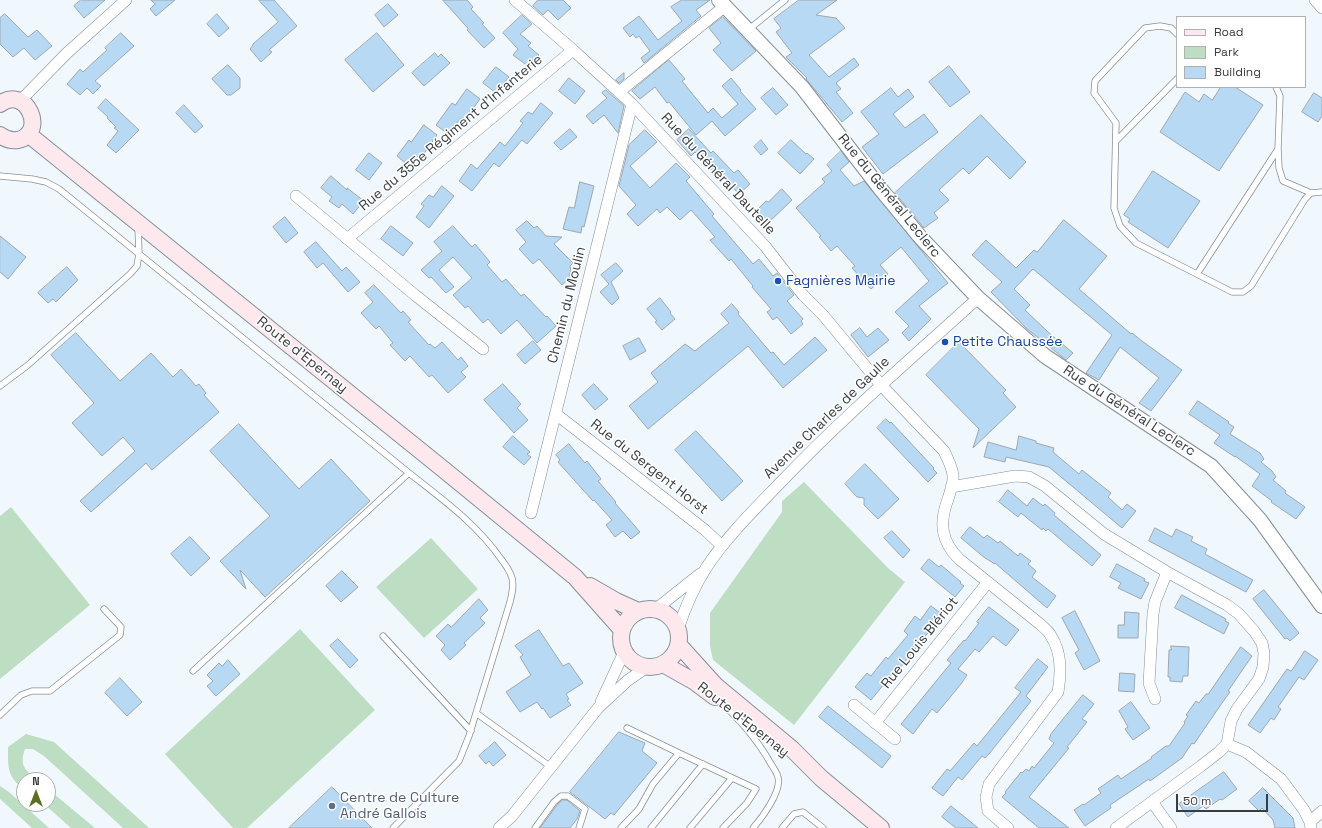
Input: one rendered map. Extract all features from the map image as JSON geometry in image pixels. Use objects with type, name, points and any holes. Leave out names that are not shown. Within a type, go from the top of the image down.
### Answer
[{"type":"main road","points":[[0,104],[13,99],[20,101],[30,110],[32,117],[31,129],[22,139],[14,141],[3,139]]},
{"type":"main road","name":"Route d'Epernay","points":[[28,134],[575,577],[616,601],[638,611]]},
{"type":"main road","name":"Route d'Epernay","points":[[575,577],[622,630]]},
{"type":"main road","points":[[656,609],[664,611],[675,621],[680,637],[679,646],[670,660],[655,666],[640,665],[630,660],[624,652],[621,639],[622,630],[631,616],[638,611],[656,609]]},
{"type":"main road","name":"Route d'Epernay","points":[[679,646],[716,686],[792,749],[821,778],[881,828]]},
{"type":"main road","name":"Route d'Epernay","points":[[655,666],[695,682],[795,761],[821,778]]},
{"type":"street","points":[[20,101],[67,53],[126,0]]},
{"type":"street","name":"Rue du Général Dautelle","points":[[515,0],[574,50],[632,104],[765,246],[803,294],[823,315],[881,385],[944,452],[950,463],[954,476],[943,517],[942,526],[946,543],[959,559],[1040,624],[1051,636],[1060,659],[1058,692],[989,784],[986,796],[988,811],[1008,828]]},
{"type":"street","points":[[1315,0],[1322,8]]},
{"type":"street","points":[[619,92],[722,3]]},
{"type":"street","name":"Rue du Général Leclerc","points":[[722,3],[802,87],[879,187],[921,238],[978,298],[1045,356],[1212,466],[1260,520],[1322,606]]},
{"type":"street","name":"Rue du 355e Régiment d'Infanterie","points":[[347,239],[574,50]]},
{"type":"street","name":"Chemin du Moulin","points":[[531,513],[632,104]]},
{"type":"street","points":[[296,196],[483,349]]},
{"type":"street","name":"Avenue Charles de Gaulle","points":[[678,629],[687,604],[705,569],[722,546],[748,516],[802,461],[881,385],[978,298]]},
{"type":"street","name":"Rue du Sergent Horst","points":[[556,414],[705,530],[722,546]]},
{"type":"street","points":[[951,487],[1015,476],[1029,477],[1045,486],[1104,534],[1166,572],[1228,605],[1239,614],[1262,643],[1264,653],[1263,666],[1259,679],[1237,709],[1231,721],[1227,744],[1219,752],[1116,828]]},
{"type":"street","name":"Avenue Charles de Gaulle","points":[[656,609],[705,569]]},
{"type":"street","points":[[1155,699],[1149,683],[1153,614],[1155,602],[1166,572]]},
{"type":"street","name":"Rue Louis Blériot","points":[[875,722],[988,582]]},
{"type":"street","points":[[598,708],[624,652]]},
{"type":"street","points":[[499,828],[512,816],[598,708],[628,681],[655,666]]},
{"type":"street","points":[[854,705],[895,739]]},
{"type":"street","points":[[1227,744],[1246,752],[1281,779],[1304,810],[1311,825],[1322,811]]},
{"type":"street","points":[[1152,802],[1171,828]]},
{"type":"street","points":[[506,828],[512,816]]},
{"type":"lane","points":[[748,30],[785,0]]},
{"type":"lane","points":[[1176,33],[1171,28],[1160,26],[1145,28],[1095,81],[1094,93],[1116,123],[1117,140],[1114,208],[1120,226],[1136,243],[1232,292],[1243,292],[1251,286],[1305,199],[1311,193]]},
{"type":"lane","points":[[1117,140],[1176,80]]},
{"type":"lane","points":[[1276,88],[1280,96],[1278,149],[1279,168],[1283,181],[1311,193],[1322,192]]},
{"type":"lane","points":[[1197,274],[1278,149]]},
{"type":"lane","points":[[0,176],[46,182],[59,189],[451,506],[494,548],[506,565],[511,576],[513,587],[510,602],[476,713],[459,761],[393,828]]},
{"type":"lane","points":[[0,386],[28,365],[130,274],[137,266],[139,254],[137,221]]},
{"type":"lane","points":[[193,671],[409,473]]},
{"type":"lane","points":[[0,715],[21,695],[32,691],[50,691],[120,635],[121,627],[104,609]]},
{"type":"lane","points":[[383,636],[470,731]]},
{"type":"lane","points":[[711,694],[738,718],[754,737],[779,777],[777,793],[753,828]]},
{"type":"lane","points":[[476,713],[551,767]]},
{"type":"lane","points":[[626,728],[756,789],[747,803],[723,828]]},
{"type":"lane","points":[[621,828],[639,809],[653,784],[679,753]]},
{"type":"lane","points":[[651,828],[703,764]]},
{"type":"lane","points":[[690,828],[732,778]]},
{"type":"lane","points":[[535,828],[554,802],[561,796],[568,796],[585,809],[579,828]]},
{"type":"lane","points":[[782,828],[794,814],[803,812],[820,827]]},
{"type":"green space","points":[[804,482],[888,568],[905,582],[794,725],[713,660],[710,646],[710,613],[782,512],[782,501]]},
{"type":"green space","points":[[11,507],[90,605],[0,679],[0,516]]},
{"type":"green space","points":[[431,538],[478,589],[424,638],[376,587]]},
{"type":"green space","points":[[300,629],[375,710],[247,828],[233,828],[165,754]]},
{"type":"green space","points":[[26,734],[54,742],[149,828],[123,828],[44,756],[33,749],[25,749],[23,763],[28,772],[16,772],[16,782],[11,776],[8,760],[8,747]]},
{"type":"green space","points":[[0,786],[16,798],[16,812],[31,812],[49,828],[32,828],[0,799]]},
{"type":"green space","points":[[56,796],[95,828],[71,828],[53,812],[56,812]]},
{"type":"building","points":[[81,0],[105,0],[84,18],[74,6]]},
{"type":"building","points":[[151,0],[175,0],[156,16],[150,9],[155,4]]},
{"type":"building","points":[[259,0],[274,0],[297,26],[269,50],[272,52],[261,62],[250,49],[253,44],[278,22]]},
{"type":"building","points":[[443,0],[467,0],[473,7],[471,9],[484,23],[482,24],[495,38],[484,48],[467,30],[468,29]]},
{"type":"building","points":[[538,0],[563,0],[571,8],[558,20],[548,10],[543,15],[533,6]]},
{"type":"building","points":[[682,0],[710,0],[696,10],[701,16],[644,63],[641,58],[650,51],[639,36],[636,38],[633,34],[630,37],[623,28],[639,16],[658,40],[682,21],[671,7]]},
{"type":"building","points":[[799,0],[837,0],[816,15],[836,18],[845,28],[809,55],[829,77],[854,58],[859,65],[836,83],[841,89],[836,92],[853,113],[842,122],[806,79],[807,78],[786,57],[792,53],[776,32],[781,28],[774,19]]},
{"type":"building","points":[[388,4],[398,15],[384,27],[375,15]]},
{"type":"building","points":[[5,14],[28,37],[37,30],[52,46],[35,60],[24,48],[13,57],[0,44],[0,18]]},
{"type":"building","points":[[217,14],[229,28],[219,37],[207,24]]},
{"type":"building","points":[[522,15],[532,24],[520,34],[531,43],[528,46],[539,55],[529,67],[513,55],[518,49],[503,33]]},
{"type":"building","points":[[723,17],[756,51],[732,71],[713,50],[721,43],[709,28]]},
{"type":"building","points":[[121,33],[134,46],[95,81],[101,86],[93,94],[87,88],[80,95],[67,84],[80,69],[83,72],[107,50],[105,48]]},
{"type":"building","points":[[377,33],[404,65],[373,92],[345,60]]},
{"type":"building","points":[[435,53],[438,57],[441,54],[450,63],[424,86],[412,73]]},
{"type":"building","points":[[669,60],[685,79],[682,81],[708,113],[713,108],[722,118],[738,104],[722,86],[731,78],[756,109],[725,136],[712,121],[696,135],[669,102],[667,103],[655,87],[640,99],[632,91]]},
{"type":"building","points":[[228,65],[240,78],[240,88],[231,95],[227,95],[212,79]]},
{"type":"building","points":[[949,66],[970,92],[950,107],[929,82]]},
{"type":"building","points":[[496,67],[509,77],[496,93],[483,83]]},
{"type":"building","points":[[624,73],[624,79],[619,83],[616,80]]},
{"type":"building","points":[[569,78],[585,91],[575,104],[559,91]]},
{"type":"building","points":[[773,88],[788,105],[776,115],[761,98]]},
{"type":"building","points":[[891,88],[898,97],[908,89],[914,97],[893,114],[905,128],[924,114],[938,132],[883,174],[862,147],[879,134],[861,112]]},
{"type":"building","points":[[1220,88],[1237,88],[1263,105],[1219,171],[1160,132],[1185,92],[1199,102],[1204,94],[1212,100]]},
{"type":"building","points":[[467,89],[480,99],[464,121],[461,118],[448,134],[436,125],[452,103],[455,105]]},
{"type":"building","points":[[606,90],[624,106],[618,133],[604,115],[593,124],[586,116],[607,98],[602,93]]},
{"type":"building","points":[[1314,93],[1322,98],[1322,116],[1318,122],[1302,112]]},
{"type":"building","points":[[106,99],[139,130],[116,153],[107,145],[118,131],[114,128],[116,127],[107,118],[108,117],[98,108]]},
{"type":"building","points":[[541,103],[553,113],[527,144],[522,140],[499,167],[494,163],[472,191],[459,181],[471,164],[477,169],[500,142],[505,146],[523,123],[520,121],[528,112],[532,114]]},
{"type":"building","points":[[184,105],[203,126],[195,133],[176,113]]},
{"type":"building","points":[[981,115],[1026,162],[1010,179],[987,156],[969,174],[963,168],[939,190],[949,200],[934,213],[938,218],[924,228],[895,193]]},
{"type":"building","points":[[424,125],[437,135],[421,158],[418,156],[409,166],[397,156],[409,140],[411,142]]},
{"type":"building","points":[[570,129],[577,137],[561,150],[554,143]]},
{"type":"building","points":[[689,129],[711,153],[713,151],[734,173],[738,170],[750,184],[739,194],[717,172],[715,174],[695,152],[691,156],[677,140]]},
{"type":"building","points":[[645,130],[657,142],[630,166],[650,188],[676,163],[690,177],[686,181],[714,214],[712,216],[753,264],[759,259],[773,276],[777,273],[794,295],[787,301],[803,319],[801,321],[803,324],[791,334],[777,317],[773,320],[767,312],[771,309],[731,259],[729,261],[710,240],[715,237],[691,210],[680,220],[667,207],[660,213],[657,209],[638,226],[627,214],[636,205],[619,186],[629,145]]},
{"type":"building","points":[[761,140],[768,149],[761,155],[754,147]]},
{"type":"building","points":[[791,140],[806,154],[807,153],[814,159],[800,174],[778,153]]},
{"type":"building","points":[[841,151],[849,162],[840,170],[854,186],[864,181],[948,283],[919,306],[931,319],[909,341],[902,333],[909,326],[895,312],[929,281],[901,247],[880,265],[888,274],[871,289],[852,268],[855,266],[837,246],[831,251],[819,237],[821,236],[796,208],[825,182],[822,179],[832,171],[827,165]]},
{"type":"building","points":[[369,153],[382,163],[369,180],[356,170]]},
{"type":"building","points":[[1153,171],[1200,201],[1168,248],[1128,222],[1130,219],[1124,215]]},
{"type":"building","points":[[331,176],[347,190],[347,188],[364,201],[353,214],[342,204],[339,208],[329,201],[332,197],[321,188]]},
{"type":"building","points":[[580,182],[594,186],[584,227],[582,226],[581,233],[563,229],[569,207],[574,208]]},
{"type":"building","points":[[442,186],[454,196],[429,228],[416,217],[424,206],[421,204],[429,195],[433,197]]},
{"type":"building","points":[[782,189],[792,200],[766,225],[754,213],[766,201],[768,202]]},
{"type":"building","points":[[285,217],[298,233],[286,243],[273,227]]},
{"type":"building","points":[[1064,220],[1107,256],[1079,289],[1131,334],[1132,333],[1182,370],[1151,411],[1139,403],[1159,378],[1120,347],[1099,380],[1086,373],[1112,335],[1033,269],[1014,289],[1030,305],[1025,310],[1073,353],[1066,360],[1026,328],[991,292],[1002,282],[972,255],[986,240],[1016,268],[1034,250],[1037,252]]},
{"type":"building","points":[[527,221],[534,228],[537,226],[546,236],[562,237],[554,244],[573,263],[570,266],[571,271],[569,275],[571,277],[562,285],[539,259],[533,264],[519,249],[526,242],[516,230]]},
{"type":"building","points":[[391,226],[413,243],[403,256],[381,239]]},
{"type":"building","points":[[453,226],[472,247],[475,244],[490,262],[487,265],[502,282],[506,279],[521,296],[524,294],[556,326],[537,343],[517,320],[501,334],[488,319],[483,323],[468,306],[465,308],[453,295],[472,278],[453,257],[439,270],[454,287],[446,293],[431,277],[429,278],[421,270],[442,251],[434,242]]},
{"type":"building","points":[[0,236],[26,257],[8,279],[0,272]]},
{"type":"building","points":[[316,242],[342,271],[346,267],[360,282],[348,292],[323,263],[317,268],[304,252]]},
{"type":"building","points":[[616,263],[623,271],[611,282],[619,298],[612,305],[600,292],[609,284],[601,275]]},
{"type":"building","points":[[67,267],[78,280],[56,302],[53,299],[48,303],[38,293]]},
{"type":"building","points":[[374,285],[401,313],[403,311],[411,320],[408,322],[429,345],[430,344],[435,348],[442,342],[458,360],[461,357],[468,366],[461,372],[466,377],[448,393],[432,375],[429,377],[410,356],[405,361],[390,345],[393,343],[379,326],[376,329],[361,313],[373,302],[365,293]]},
{"type":"building","points":[[660,298],[675,319],[662,330],[647,309]]},
{"type":"building","points":[[732,304],[739,312],[738,314],[771,353],[773,352],[784,365],[815,337],[827,350],[783,388],[748,346],[648,429],[629,406],[658,382],[651,373],[685,344],[695,351],[729,323],[721,314]]},
{"type":"building","points":[[860,328],[867,337],[878,328],[889,340],[868,357],[851,335]]},
{"type":"building","points":[[76,333],[120,381],[151,353],[173,377],[181,369],[196,386],[199,384],[206,393],[204,395],[219,412],[152,470],[146,463],[91,512],[80,501],[135,451],[123,437],[102,456],[72,423],[94,403],[51,355]]},
{"type":"building","points":[[639,338],[646,351],[630,360],[623,346]]},
{"type":"building","points":[[533,341],[541,350],[525,364],[517,355]]},
{"type":"building","points":[[959,342],[1006,390],[1003,393],[1016,407],[973,448],[979,429],[926,375]]},
{"type":"building","points":[[503,384],[521,404],[517,408],[528,420],[514,433],[484,400]]},
{"type":"building","points":[[594,384],[608,399],[595,410],[582,395]]},
{"type":"building","points":[[1198,401],[1229,422],[1228,423],[1234,427],[1230,434],[1260,453],[1264,459],[1261,462],[1272,471],[1276,477],[1273,480],[1286,491],[1285,493],[1305,507],[1296,519],[1271,502],[1272,501],[1252,486],[1260,474],[1214,443],[1220,435],[1189,414]]},
{"type":"building","points":[[886,419],[890,423],[891,422],[934,468],[933,469],[937,473],[928,482],[877,428]]},
{"type":"building","points":[[239,424],[299,489],[331,459],[370,501],[265,597],[240,570],[246,589],[220,561],[270,516],[210,451]]},
{"type":"building","points":[[696,431],[743,481],[722,501],[675,450]]},
{"type":"building","points":[[513,436],[530,452],[527,454],[531,457],[524,465],[503,447]]},
{"type":"building","points":[[1019,436],[1054,448],[1053,452],[1079,474],[1082,470],[1111,493],[1108,497],[1122,510],[1127,504],[1136,511],[1122,528],[1049,467],[1006,457],[1005,462],[984,457],[988,442],[1016,450]]},
{"type":"building","points":[[569,444],[585,463],[587,461],[601,479],[598,481],[640,532],[631,539],[623,531],[615,537],[606,525],[612,520],[558,462],[560,460],[556,455]]},
{"type":"building","points":[[865,464],[899,499],[878,519],[864,505],[864,498],[857,497],[845,484]]},
{"type":"building","points":[[1008,490],[1027,506],[1033,498],[1043,506],[1045,504],[1055,513],[1054,515],[1101,555],[1092,566],[1048,529],[1046,531],[1043,528],[1042,530],[1021,513],[1018,517],[999,502]]},
{"type":"building","points":[[970,527],[984,538],[987,535],[998,543],[1000,541],[1018,556],[1020,553],[1031,561],[1028,564],[1036,571],[1032,577],[1056,596],[1047,608],[995,563],[985,558],[961,538]]},
{"type":"building","points":[[1155,528],[1172,537],[1176,529],[1193,537],[1191,541],[1207,549],[1205,554],[1253,580],[1246,592],[1149,541]]},
{"type":"building","points":[[892,531],[910,550],[903,558],[884,538]]},
{"type":"building","points":[[190,537],[210,558],[191,576],[171,554]]},
{"type":"building","points":[[929,559],[939,567],[941,565],[964,586],[955,597],[921,569]]},
{"type":"building","points":[[1117,564],[1145,579],[1144,581],[1149,583],[1141,599],[1118,588],[1121,583],[1110,577]]},
{"type":"building","points":[[342,571],[358,587],[341,602],[326,586]]},
{"type":"building","points":[[1264,590],[1299,633],[1290,641],[1287,638],[1285,639],[1253,599]]},
{"type":"building","points":[[1182,595],[1226,619],[1225,621],[1229,623],[1224,634],[1175,608]]},
{"type":"building","points":[[479,599],[488,610],[480,618],[485,623],[464,643],[466,645],[450,660],[441,650],[445,645],[436,636],[448,624],[451,627]]},
{"type":"building","points":[[931,606],[942,614],[938,618],[939,619],[900,668],[898,667],[871,700],[855,687],[867,673],[871,676],[886,657],[888,659],[908,635],[904,631],[915,616],[920,620]]},
{"type":"building","points":[[989,607],[1019,630],[1006,646],[993,636],[979,652],[975,649],[958,669],[967,675],[961,684],[937,713],[932,709],[913,734],[901,724],[951,663],[947,660],[964,640],[965,641]]},
{"type":"building","points":[[1075,611],[1100,661],[1084,670],[1075,653],[1079,650],[1062,618]]},
{"type":"building","points":[[1125,612],[1139,613],[1138,638],[1118,638],[1118,625],[1124,625]]},
{"type":"building","points":[[539,630],[563,666],[569,663],[583,683],[566,694],[569,699],[567,700],[571,705],[550,718],[537,702],[520,712],[506,692],[531,675],[520,657],[523,655],[515,646]]},
{"type":"building","points":[[338,639],[358,660],[350,668],[330,646]]},
{"type":"building","points":[[1171,646],[1189,647],[1188,676],[1183,676],[1182,682],[1170,681],[1170,677],[1168,677],[1169,650],[1171,650]]},
{"type":"building","points":[[1241,647],[1252,656],[1228,691],[1230,692],[1194,744],[1192,743],[1182,758],[1150,781],[1149,779],[1110,805],[1111,808],[1085,826],[1074,810],[1101,793],[1098,789],[1118,775],[1121,779],[1152,758],[1151,757],[1166,746],[1169,746],[1185,723],[1184,722],[1188,716],[1186,715],[1196,701],[1199,703],[1206,694],[1208,694]]},
{"type":"building","points":[[1305,651],[1318,660],[1304,680],[1299,677],[1278,707],[1281,709],[1274,720],[1271,718],[1260,733],[1248,725],[1287,669],[1291,671]]},
{"type":"building","points":[[1038,659],[1048,667],[1026,696],[1031,701],[989,754],[985,758],[982,756],[962,780],[958,777],[943,796],[932,788],[947,769],[950,771],[974,743],[977,746],[1021,692],[1015,688]]},
{"type":"building","points":[[228,660],[240,674],[216,696],[207,686],[213,681],[207,675],[219,663],[222,666]]},
{"type":"building","points":[[1120,673],[1135,674],[1134,692],[1119,691]]},
{"type":"building","points":[[120,678],[142,702],[127,716],[105,693]]},
{"type":"building","points":[[1083,695],[1094,704],[1082,719],[1087,722],[1067,747],[1069,748],[1029,797],[1069,828],[1039,828],[1002,797],[1021,772],[1022,773],[1026,769],[1029,771],[1032,766],[1034,768],[1054,743],[1049,739],[1051,734]]},
{"type":"building","points":[[1131,702],[1150,728],[1133,740],[1125,729],[1128,727],[1119,711]]},
{"type":"building","points":[[828,706],[891,756],[882,768],[819,717]]},
{"type":"building","points":[[619,732],[645,743],[642,751],[657,763],[614,815],[611,813],[605,819],[570,792]]},
{"type":"building","points":[[495,742],[506,755],[493,766],[489,761],[486,764],[479,756]]},
{"type":"building","points":[[1224,772],[1237,789],[1206,809],[1203,806],[1188,817],[1179,804]]},
{"type":"building","name":"Centre de Culture André Gallois","points":[[332,787],[372,828],[289,828]]},
{"type":"building","points":[[1263,788],[1293,818],[1295,828],[1275,828],[1273,820],[1262,808],[1259,811],[1249,801]]},
{"type":"building","points":[[563,800],[567,800],[580,811],[577,819],[570,828],[540,828],[557,805]]},
{"type":"building","points":[[951,806],[978,828],[956,828],[942,817]]},
{"type":"place","name":"Fagnières Mairie","points":[[778,281]]},
{"type":"place","name":"Petite Chaussée","points":[[945,342]]},
{"type":"place","name":"Centre de Culture André Gallois","points":[[332,806]]}]
